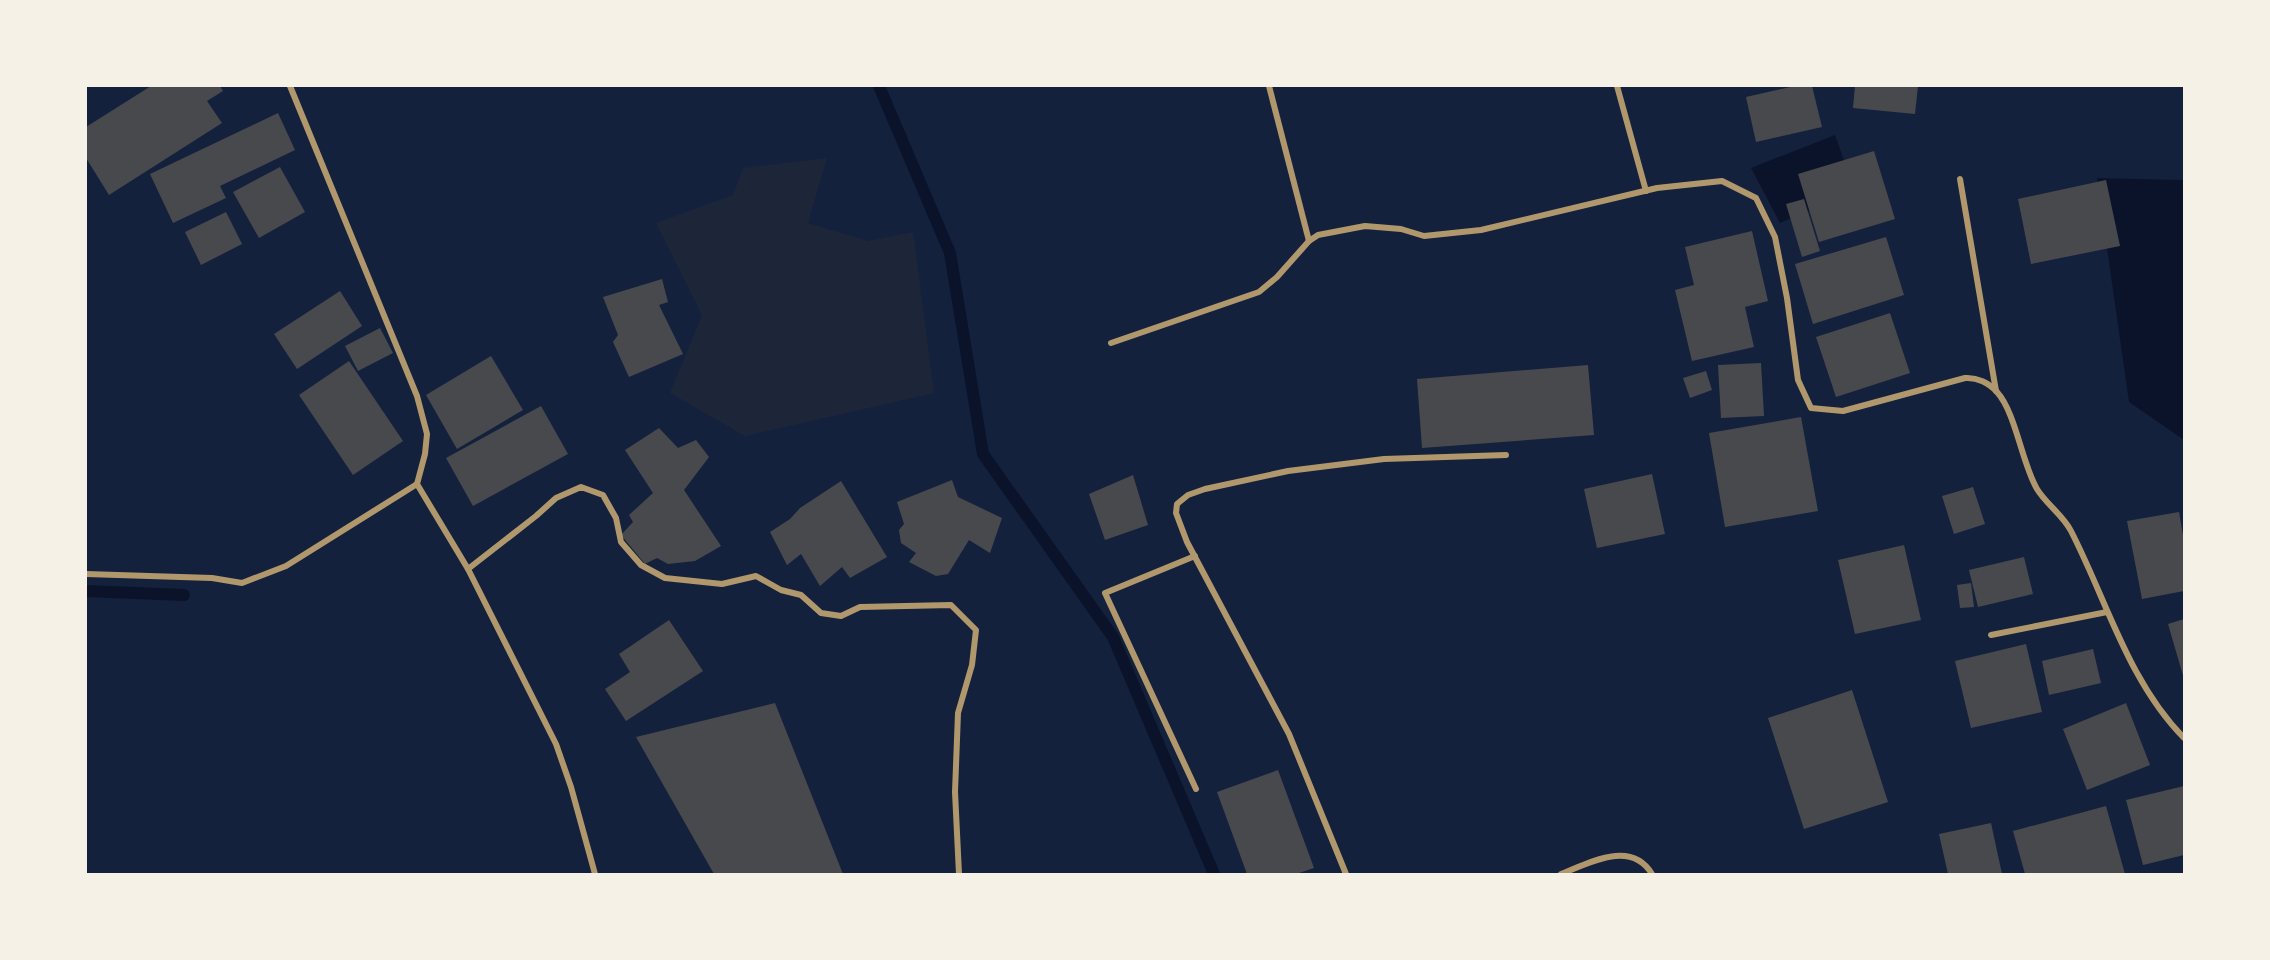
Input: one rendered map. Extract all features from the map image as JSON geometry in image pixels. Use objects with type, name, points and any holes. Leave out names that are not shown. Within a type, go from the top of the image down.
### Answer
[{"type":"street","points":[[86,574],[212,578],[242,584],[286,566],[417,484],[425,454],[427,434],[417,396],[290,86]]},
{"type":"street","points":[[1269,86],[1309,241]]},
{"type":"street","points":[[1617,86],[1646,191]]},
{"type":"street","points":[[1960,179],[1996,391],[2005,406],[2037,489],[2070,529],[2148,694],[2184,738]]},
{"type":"street","points":[[1111,343],[1259,292],[1277,277],[1309,241],[1318,235],[1365,226],[1401,229],[1424,236],[1481,230],[1646,191],[1722,181],[1756,198],[1775,237],[1787,298],[1798,380],[1811,408],[1843,411],[1965,378],[1978,379],[1996,391]]},
{"type":"street","points":[[1346,874],[1289,734],[1187,542],[1176,510],[1177,504],[1183,498],[1205,489],[1288,471],[1384,459],[1506,455]]},
{"type":"street","points":[[417,484],[468,569],[556,744],[571,786],[595,874]]},
{"type":"street","points":[[468,569],[556,498],[581,487],[603,495],[616,518],[621,542],[641,565],[665,578],[722,584],[756,576],[782,590],[801,595],[821,613],[841,616],[860,607],[951,605],[976,630],[972,665],[958,713],[955,792],[959,874]]},
{"type":"street","points":[[1195,556],[1105,593],[1196,789]]},
{"type":"street","points":[[1991,634],[2108,612]]},
{"type":"street","points":[[1560,874],[1603,858],[1620,855],[1636,858],[1646,865],[1652,874]]},
{"type":"shaded area","points":[[1835,135],[1855,191],[1780,223],[1751,168]]},
{"type":"shaded area","points":[[827,158],[808,223],[868,241],[913,232],[934,393],[745,436],[670,393],[702,315],[656,223],[733,195],[743,168]]},
{"type":"shaded area","points":[[2097,178],[2184,180],[2184,440],[2129,402]]},
{"type":"building","points":[[151,86],[220,86],[223,91],[207,101],[222,123],[109,195],[86,158],[86,127]]},
{"type":"building","points":[[1795,86],[1812,86],[1822,127],[1756,142],[1746,97]]},
{"type":"building","points":[[1855,86],[1918,86],[1915,114],[1853,108]]},
{"type":"building","points":[[278,113],[295,150],[220,186],[226,198],[173,223],[150,174]]},
{"type":"building","points":[[1874,151],[1895,219],[1819,242],[1798,174]]},
{"type":"building","points":[[280,167],[305,212],[259,238],[233,192]]},
{"type":"building","points":[[2106,180],[2120,246],[2031,264],[2018,199]]},
{"type":"building","points":[[1804,199],[1820,251],[1802,257],[1786,204]]},
{"type":"building","points":[[226,212],[242,244],[201,265],[185,232]]},
{"type":"building","points":[[1752,231],[1768,301],[1745,307],[1754,347],[1692,361],[1675,290],[1694,285],[1685,247]]},
{"type":"building","points":[[1886,237],[1904,295],[1813,324],[1795,264]]},
{"type":"building","points":[[662,279],[668,302],[659,305],[683,354],[629,377],[613,342],[618,335],[603,297]]},
{"type":"building","points":[[340,291],[362,326],[297,369],[274,334]]},
{"type":"building","points":[[1890,313],[1910,373],[1836,397],[1816,337]]},
{"type":"building","points":[[380,328],[393,353],[358,371],[345,346]]},
{"type":"building","points":[[491,356],[523,410],[457,449],[426,395]]},
{"type":"building","points":[[349,361],[403,441],[353,475],[299,395]]},
{"type":"building","points":[[1761,363],[1764,416],[1721,418],[1718,365]]},
{"type":"building","points":[[1588,365],[1594,435],[1422,448],[1417,379]]},
{"type":"building","points":[[1706,371],[1712,390],[1690,398],[1683,378]]},
{"type":"building","points":[[541,406],[568,454],[473,506],[446,458]]},
{"type":"building","points":[[1801,417],[1818,511],[1725,527],[1709,433]]},
{"type":"building","points":[[659,428],[678,448],[696,440],[709,457],[684,490],[721,546],[695,561],[668,564],[657,558],[645,564],[621,535],[633,522],[629,515],[653,493],[625,450]]},
{"type":"building","points":[[1652,474],[1665,534],[1597,548],[1584,489]]},
{"type":"building","points":[[1133,475],[1148,525],[1105,540],[1089,494]]},
{"type":"building","points":[[952,480],[958,497],[1002,518],[990,553],[969,540],[948,574],[936,576],[909,562],[916,553],[901,543],[899,530],[904,524],[897,502]]},
{"type":"building","points":[[841,481],[887,557],[850,578],[842,567],[820,586],[801,554],[787,565],[770,532],[790,519],[800,508]]},
{"type":"building","points":[[1973,487],[1985,524],[1954,534],[1942,496]]},
{"type":"building","points":[[2179,512],[2184,541],[2184,591],[2142,599],[2127,521]]},
{"type":"building","points":[[1904,545],[1921,620],[1855,634],[1838,560]]},
{"type":"building","points":[[2024,557],[2033,594],[1978,607],[1969,570]]},
{"type":"building","points":[[1971,583],[1974,607],[1960,608],[1957,585]]},
{"type":"building","points":[[2184,619],[2184,679],[2168,624]]},
{"type":"building","points":[[669,620],[703,671],[626,721],[605,689],[630,672],[619,654]]},
{"type":"building","points":[[2026,644],[2042,712],[1971,728],[1955,661]]},
{"type":"building","points":[[2093,649],[2101,683],[2049,695],[2042,661]]},
{"type":"building","points":[[1852,690],[1888,802],[1804,829],[1768,718]]},
{"type":"building","points":[[775,703],[843,874],[714,874],[636,737]]},
{"type":"building","points":[[2126,703],[2150,765],[2087,790],[2063,729]]},
{"type":"building","points":[[1278,770],[1314,868],[1296,874],[1247,874],[1217,792]]},
{"type":"building","points":[[2184,786],[2184,855],[2143,865],[2126,800]]},
{"type":"building","points":[[2106,806],[2125,874],[2025,874],[2013,831]]},
{"type":"building","points":[[1991,823],[2002,874],[1948,874],[1939,834]]},
{"type":"waterway","points":[[879,86],[950,253],[983,454],[1113,637],[1214,874]]},
{"type":"waterway","points":[[86,591],[184,595]]}]
